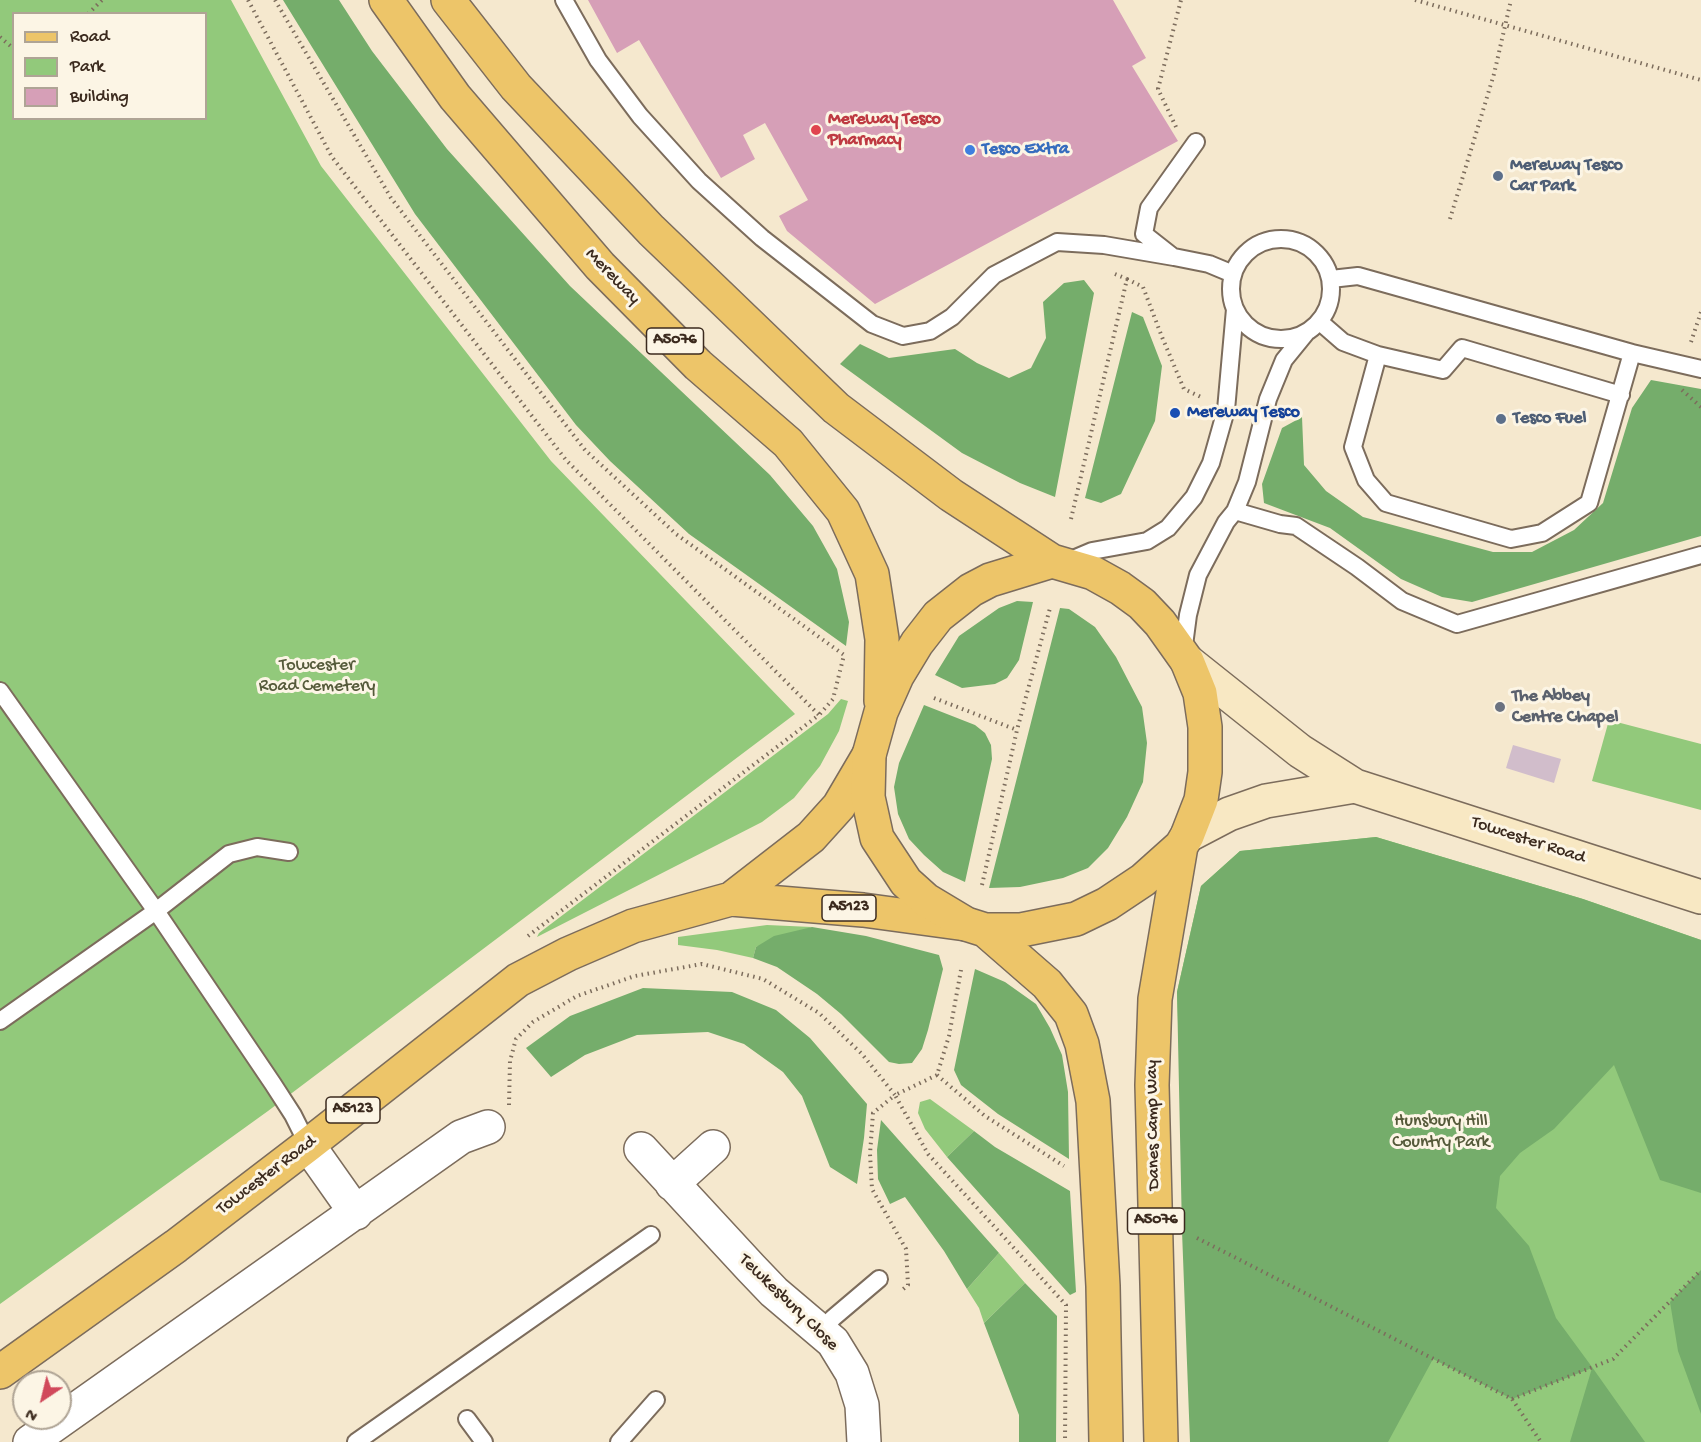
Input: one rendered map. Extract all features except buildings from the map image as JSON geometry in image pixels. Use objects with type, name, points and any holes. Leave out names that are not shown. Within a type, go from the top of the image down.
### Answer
[{"type":"main road","name":"Mereway","points":[[386,0],[455,96],[600,266],[698,365],[788,443],[843,511],[872,574],[882,639],[881,712]]},
{"type":"main road","points":[[448,0],[516,87],[651,230],[836,408],[951,495],[1057,562]]},
{"type":"main road","points":[[1057,562],[990,580],[971,590],[938,616],[917,643],[897,676],[881,712],[870,755],[868,797],[877,838],[906,882],[926,900],[976,927],[1047,984],[1071,1014],[1082,1044],[1093,1101],[1103,1286],[1106,1442]]},
{"type":"main road","name":"Danes Camp Way","points":[[1057,562],[1093,573],[1120,588],[1142,604],[1160,623],[1185,658],[1200,693],[1205,727],[1205,772],[1201,800],[1184,841],[1155,999],[1152,1085],[1161,1442]]},
{"type":"main road","name":"Towcester Road","points":[[731,899],[811,837],[839,806],[870,755]]},
{"type":"main road","name":"Towcester Road","points":[[0,1372],[176,1246],[518,980],[568,954],[633,926],[731,899],[863,910],[976,927],[1022,930],[1076,919],[1107,904],[1143,880],[1184,841]]},
{"type":"street","name":"Towcester Road","points":[[1185,658],[1300,751],[1354,786],[1701,897]]},
{"type":"street","name":"Towcester Road","points":[[1184,841],[1228,814],[1266,801],[1354,786]]},
{"type":"street","points":[[30,1442],[461,1137],[488,1127]]},
{"type":"street","points":[[308,1145],[356,1213]]},
{"type":"street","points":[[672,1184],[713,1146]]},
{"type":"street","name":"Tewkesbury Close","points":[[642,1149],[774,1292],[833,1342],[852,1373],[862,1405],[864,1442]]},
{"type":"lane","points":[[564,0],[598,60],[640,116],[699,181],[762,238],[872,324],[903,336],[930,331],[952,317],[994,275],[1057,242],[1104,245],[1174,257],[1209,264],[1233,274]]},
{"type":"lane","points":[[1174,257],[1144,234],[1149,208],[1196,141]]},
{"type":"lane","points":[[1057,562],[1092,551],[1147,541],[1168,528],[1194,497],[1211,463],[1226,410],[1235,309],[1231,286],[1233,274],[1240,259],[1252,248],[1267,240],[1284,239],[1300,242],[1314,250],[1325,263],[1331,279],[1332,294],[1328,309],[1320,322],[1306,333],[1284,360],[1268,399],[1247,482],[1234,511],[1198,575],[1188,615],[1185,658]]},
{"type":"lane","points":[[1331,279],[1358,276],[1632,353],[1701,369]]},
{"type":"lane","points":[[1235,309],[1242,321],[1266,337],[1293,338],[1306,333]]},
{"type":"lane","points":[[1320,322],[1343,342],[1378,355],[1443,370],[1462,348],[1621,395]]},
{"type":"lane","points":[[1378,355],[1353,447],[1366,480],[1386,503],[1511,539],[1542,533],[1589,503],[1632,353]]},
{"type":"lane","points":[[1234,511],[1296,526],[1402,601],[1457,624],[1701,555]]},
{"type":"lane","points":[[0,691],[156,911],[273,1084],[293,1115],[308,1145]]},
{"type":"lane","points":[[0,1021],[156,911],[228,854],[257,847],[289,852]]},
{"type":"lane","points":[[356,1442],[651,1235]]},
{"type":"lane","points":[[821,1332],[833,1318],[879,1279]]},
{"type":"lane","points":[[619,1442],[656,1400]]},
{"type":"lane","points":[[467,1419],[484,1442]]},
{"type":"path","points":[[90,12],[102,0]]},
{"type":"path","points":[[248,0],[332,157],[566,460],[819,715]]},
{"type":"path","points":[[275,0],[391,198],[585,450],[676,534],[844,656],[833,699],[819,715],[528,936]]},
{"type":"path","points":[[1177,130],[1158,89],[1181,0]]},
{"type":"path","points":[[1415,0],[1701,80]]},
{"type":"path","points":[[1450,219],[1494,74],[1511,0]]},
{"type":"path","points":[[0,37],[12,47]]},
{"type":"path","points":[[1104,245],[1105,269],[1143,287],[1184,389],[1226,410]]},
{"type":"path","points":[[1071,519],[1127,279]]},
{"type":"path","points":[[1684,364],[1701,312]]},
{"type":"path","points":[[982,885],[1017,730],[1050,608]]},
{"type":"path","points":[[934,698],[1017,730]]},
{"type":"path","points":[[488,1127],[510,1103],[510,1061],[516,1040],[533,1022],[577,996],[625,979],[702,964],[763,979],[819,1013],[862,1054],[895,1095],[928,1154],[1066,1305],[1065,1442]]},
{"type":"path","points":[[900,1292],[908,1285],[906,1249],[872,1189],[870,1154],[873,1113],[895,1095],[937,1075],[949,1036],[961,970]]},
{"type":"path","points":[[937,1075],[985,1116],[1067,1168]]},
{"type":"path","points":[[1197,1238],[1512,1400],[1541,1442]]},
{"type":"path","points":[[1512,1400],[1613,1359],[1701,1270]]},
{"type":"shaded area","points":[[1513,745],[1561,759],[1554,783],[1506,768]]},
{"type":"green space","name":"Towcester Road Cemetery","points":[[0,0],[231,0],[321,166],[551,461],[795,714],[268,1111],[0,1304]]},
{"type":"green space","points":[[283,0],[339,0],[372,51],[447,149],[570,286],[770,475],[813,526],[837,569],[849,622],[846,646],[689,534],[610,461],[576,425],[415,214]]},
{"type":"green space","points":[[1084,280],[1094,293],[1055,497],[1020,483],[962,453],[840,364],[860,344],[889,358],[955,349],[977,363],[1009,378],[1031,368],[1046,338],[1043,302],[1064,283]]},
{"type":"green space","points":[[1132,312],[1143,317],[1162,366],[1155,421],[1121,494],[1101,503],[1085,498]]},
{"type":"green space","points":[[1651,380],[1701,389],[1701,536],[1472,602],[1442,597],[1401,579],[1330,528],[1264,503],[1262,484],[1282,428],[1302,417],[1304,465],[1326,491],[1363,517],[1493,552],[1532,552],[1574,530],[1603,503],[1632,408]]},
{"type":"green space","points":[[1017,601],[1033,602],[1019,660],[1007,678],[995,684],[962,688],[935,675],[959,636],[999,608]]},
{"type":"green space","points":[[1060,608],[1069,609],[1095,627],[1116,657],[1142,707],[1147,743],[1143,782],[1127,817],[1108,848],[1088,868],[1063,878],[1020,887],[989,888]]},
{"type":"green space","points":[[841,699],[848,701],[839,731],[820,766],[794,798],[762,822],[537,937],[539,933],[828,714]]},
{"type":"green space","points":[[924,705],[975,725],[985,733],[991,745],[992,759],[965,882],[943,872],[924,855],[909,839],[898,814],[894,787],[899,763]]},
{"type":"green space","points":[[1609,720],[1701,744],[1701,810],[1592,781]]},
{"type":"green space","name":"Hunsbury Hill Country Park","points":[[1376,837],[1583,899],[1701,940],[1701,1442],[1192,1442],[1177,992],[1201,886],[1240,851]]},
{"type":"green space","name":"Hunsbury Hill Country Park","points":[[1376,837],[1583,899],[1701,940],[1701,1193],[1660,1180],[1614,1065],[1554,1129],[1520,1153],[1500,1176],[1496,1208],[1529,1246],[1556,1318],[1592,1367],[1645,1442],[1570,1442],[1592,1368],[1512,1399],[1433,1359],[1388,1442],[1190,1442],[1182,1231],[1177,992],[1201,886],[1240,851]]},
{"type":"green space","points":[[767,925],[812,927],[756,947],[753,958],[678,945],[678,937]]},
{"type":"green space","points":[[812,927],[866,936],[939,955],[943,969],[928,1030],[922,1049],[912,1063],[889,1062],[841,1014],[817,994],[777,967],[753,958],[756,947],[774,936]]},
{"type":"green space","points":[[975,969],[1005,982],[1036,1004],[1050,1028],[1062,1055],[1068,1092],[1069,1159],[998,1114],[961,1085],[954,1070]]},
{"type":"green space","points":[[643,988],[732,992],[776,1010],[810,1038],[867,1104],[857,1184],[830,1167],[802,1096],[783,1072],[744,1044],[708,1032],[637,1035],[585,1055],[551,1077],[526,1048],[570,1016]]},
{"type":"green space","points":[[930,1099],[974,1131],[947,1157],[925,1129],[918,1113],[920,1102]]},
{"type":"green space","points":[[881,1120],[999,1253],[967,1289],[944,1251],[905,1197],[890,1204],[878,1179],[877,1150]]},
{"type":"green space","points":[[974,1131],[995,1147],[1070,1191],[1076,1292],[1070,1295],[947,1157]]},
{"type":"green space","points":[[999,1253],[1025,1283],[984,1323],[979,1308],[967,1289]]},
{"type":"green space","points":[[1701,1270],[1701,1414],[1678,1351],[1670,1302]]},
{"type":"green space","points":[[1025,1283],[1057,1316],[1056,1442],[1019,1442],[1019,1415],[984,1323]]},
{"type":"place","name":"Mereway Tesco Pharmacy","points":[[816,130]]},
{"type":"place","name":"Tesco Extra","points":[[970,150]]},
{"type":"place","name":"Mereway Tesco Car Park","points":[[1498,176]]},
{"type":"place","name":"Mereway Tesco","points":[[1175,413]]},
{"type":"place","name":"Tesco Fuel","points":[[1501,419]]},
{"type":"place","name":"The Abbey Centre Chapel","points":[[1500,707]]}]
